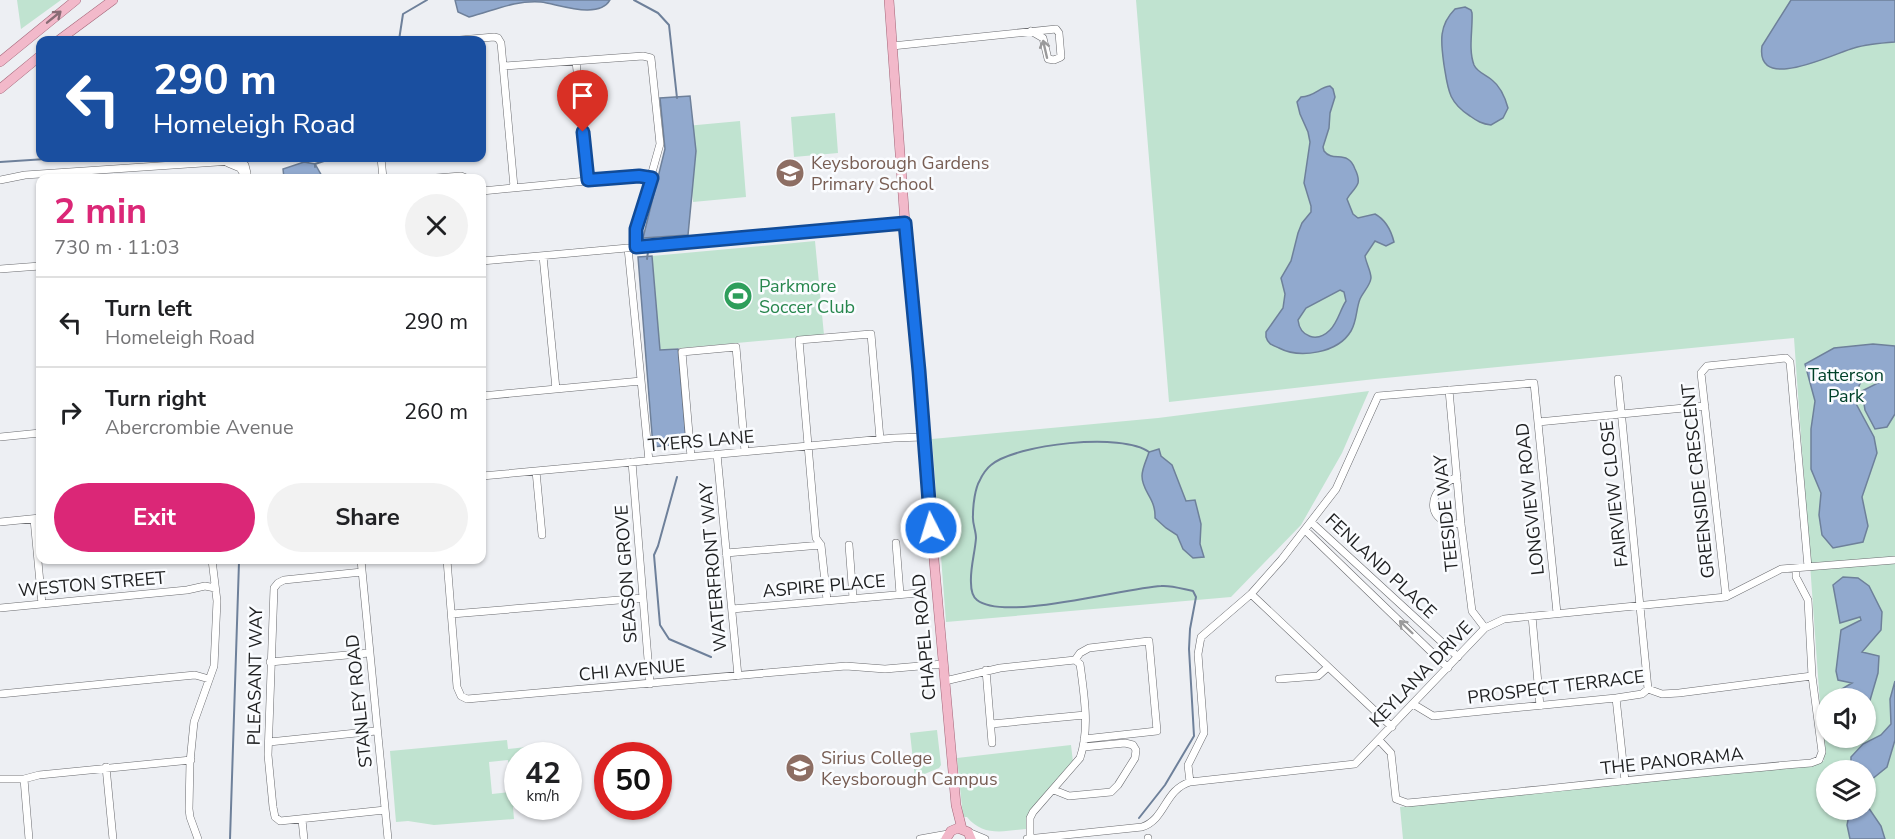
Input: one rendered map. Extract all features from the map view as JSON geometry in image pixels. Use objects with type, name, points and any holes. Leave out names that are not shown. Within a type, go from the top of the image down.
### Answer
[{"type":"main road","points":[[0,62],[76,0]]},
{"type":"main road","points":[[64,36],[113,0]]},
{"type":"main road","name":"CHAPEL ROAD","points":[[889,0],[905,223],[956,805],[967,833]]},
{"type":"main road","points":[[0,89],[36,59]]},
{"type":"main road","name":"CHAPEL ROAD","points":[[948,834],[956,805]]},
{"type":"main road","points":[[948,834],[967,833]]},
{"type":"street","points":[[892,46],[1052,28],[1058,30],[1061,57],[1054,60],[1048,59],[1043,38],[1031,31]]},
{"type":"street","points":[[486,37],[498,38],[501,42],[514,187]]},
{"type":"street","points":[[504,66],[643,56],[651,58],[660,138],[652,178],[632,248],[649,461]]},
{"type":"street","points":[[576,61],[588,180]]},
{"type":"street","points":[[43,174],[226,163],[238,166],[243,174]]},
{"type":"street","points":[[0,179],[36,174]]},
{"type":"street","points":[[486,190],[639,176],[652,178]]},
{"type":"street","points":[[486,261],[905,223]]},
{"type":"street","points":[[543,256],[556,389]]},
{"type":"street","points":[[0,269],[36,265]]},
{"type":"street","points":[[827,600],[821,545],[816,538],[799,340],[872,334],[880,439]]},
{"type":"street","points":[[692,457],[682,352],[736,347],[745,452]]},
{"type":"street","name":"GREENSIDE CRESCENT","points":[[1725,597],[1701,373],[1707,366],[1786,358],[1790,362],[1808,567]]},
{"type":"street","name":"FAIRVIEW CLOSE","points":[[1618,380],[1648,689]]},
{"type":"street","points":[[486,396],[641,381]]},
{"type":"street","name":"LONGVIEW ROAD","points":[[1449,390],[1533,383],[1557,613]]},
{"type":"street","points":[[945,681],[986,670],[1075,660],[1080,664],[1085,715],[1084,743],[1080,758],[1033,812],[1030,818],[1029,839],[1066,837],[1148,825],[1157,817],[1174,790],[1190,782],[1188,765],[1204,733],[1198,654],[1202,637],[1251,594],[1336,489],[1378,396],[1449,390]]},
{"type":"street","name":"TEESIDE WAY","points":[[1449,390],[1461,524],[1472,611],[1485,628]]},
{"type":"street","points":[[1538,422],[1705,406]]},
{"type":"street","points":[[0,437],[36,434]]},
{"type":"street","name":"TYERS LANE","points":[[486,476],[923,437]]},
{"type":"street","name":"WATERFRONT WAY","points":[[717,454],[738,676]]},
{"type":"street","name":"SEASON GROVE","points":[[632,462],[650,684]]},
{"type":"street","points":[[536,471],[542,535]]},
{"type":"street","points":[[1457,477],[1444,482],[1433,499],[1434,508],[1439,516],[1447,523],[1461,524]]},
{"type":"street","points":[[0,522],[36,519]]},
{"type":"street","name":"FENLAND PLACE","points":[[1311,522],[1458,657]]},
{"type":"street","name":"FENLAND PLACE","points":[[1305,530],[1448,668]]},
{"type":"street","points":[[896,543],[900,594]]},
{"type":"street","points":[[726,553],[821,545]]},
{"type":"street","points":[[849,545],[853,598]]},
{"type":"street","name":"KEYLANA DRIVE","points":[[1190,782],[1348,766],[1360,760],[1485,628],[1504,619],[1725,597],[1778,570],[1895,560]]},
{"type":"street","points":[[40,564],[42,604]]},
{"type":"street","points":[[198,839],[189,808],[191,760],[194,722],[214,666],[217,601],[212,588],[216,581],[212,564]]},
{"type":"street","name":"STANLEY ROAD","points":[[361,564],[388,839]]},
{"type":"street","name":"CHI AVENUE","points":[[447,564],[457,687],[461,696],[466,699],[846,666],[885,669],[943,664]]},
{"type":"street","name":"THE PANORAMA","points":[[1379,741],[1391,753],[1396,799],[1407,803],[1661,776],[1811,763],[1819,760],[1822,752],[1812,676],[1808,600],[1796,577],[1796,568]]},
{"type":"street","name":"PLEASANT WAY","points":[[302,820],[284,822],[278,819],[273,807],[269,771],[272,593],[278,583],[284,580],[362,572]]},
{"type":"street","name":"WESTON STREET","points":[[0,608],[212,588]]},
{"type":"street","name":"ASPIRE PLACE","points":[[732,609],[919,593]]},
{"type":"street","points":[[1251,594],[1392,727]]},
{"type":"street","points":[[452,614],[643,598]]},
{"type":"street","points":[[1533,616],[1540,706]]},
{"type":"street","points":[[1075,660],[1080,653],[1089,648],[1149,641],[1157,731],[1084,743]]},
{"type":"street","points":[[270,662],[369,653]]},
{"type":"street","points":[[1279,679],[1318,676],[1328,667]]},
{"type":"street","points":[[986,670],[992,743]]},
{"type":"street","points":[[0,694],[195,675],[209,679]]},
{"type":"street","name":"PROSPECT TERRACE","points":[[1413,704],[1433,716],[1616,698],[1642,694],[1648,689],[1662,694],[1679,693],[1812,676]]},
{"type":"street","points":[[1616,698],[1625,781]]},
{"type":"street","points":[[991,724],[1085,715]]},
{"type":"street","points":[[269,742],[376,731]]},
{"type":"street","points":[[1054,790],[1069,796],[1111,792],[1135,758],[1136,750],[1133,745],[1084,743]]},
{"type":"street","points":[[0,778],[24,779],[106,767],[191,760]]},
{"type":"street","points":[[106,767],[113,839]]},
{"type":"street","points":[[24,779],[29,839]]},
{"type":"street","points":[[304,839],[302,820],[385,810]]},
{"type":"street","points":[[967,833],[985,839]]},
{"type":"street","points":[[920,839],[948,834]]},
{"type":"green space","points":[[17,0],[61,0],[21,29]]},
{"type":"green space","name":"Tatterson Park","points":[[1136,0],[1895,0],[1895,839],[1403,839],[1400,807],[1816,762],[1816,820],[1876,820],[1876,760],[1824,760],[1823,748],[1876,748],[1876,688],[1819,688],[1794,338],[1375,379],[1169,402]]},
{"type":"green space","points":[[835,113],[838,153],[794,157],[791,117]]},
{"type":"green space","points":[[740,121],[746,197],[693,202],[686,126]]},
{"type":"green space","name":"Parkmore Soccer Club","points":[[815,241],[824,335],[660,350],[652,256]]},
{"type":"green space","points":[[1369,391],[1342,453],[1301,525],[1231,597],[946,622],[932,439],[1158,418]]},
{"type":"green space","points":[[937,730],[941,765],[915,778],[910,733]]},
{"type":"green space","points":[[507,740],[504,742],[504,760],[489,762],[492,794],[504,793],[504,820],[434,825],[408,821],[396,822],[390,751]]},
{"type":"green space","points":[[1071,745],[1073,762],[1029,813],[1026,829],[987,830],[980,828],[967,817],[963,817],[957,758]]},
{"type":"water","points":[[455,0],[610,0],[605,6],[588,10],[541,2],[522,3],[469,17],[458,12]]},
{"type":"water","points":[[1791,0],[1895,0],[1895,42],[1859,47],[1798,67],[1783,69],[1771,67],[1763,60],[1762,46]]},
{"type":"water","points":[[1465,7],[1472,13],[1471,46],[1474,65],[1498,86],[1508,108],[1503,118],[1491,125],[1477,121],[1457,106],[1450,94],[1447,81],[1442,49],[1443,28],[1455,9]]},
{"type":"water","points":[[1330,86],[1333,89],[1335,97],[1324,151],[1332,156],[1348,159],[1356,171],[1358,183],[1347,199],[1353,214],[1358,218],[1375,214],[1379,216],[1387,226],[1394,242],[1386,246],[1375,241],[1365,256],[1371,278],[1360,299],[1353,327],[1345,338],[1328,349],[1297,353],[1271,344],[1266,337],[1266,332],[1283,308],[1285,294],[1281,278],[1291,261],[1302,223],[1311,212],[1304,183],[1310,142],[1297,102],[1301,97]],"holes":[[[1340,290],[1344,292],[1346,301],[1330,330],[1315,337],[1302,331],[1298,320],[1306,308]]]},
{"type":"water","points":[[690,96],[696,151],[688,235],[643,238],[665,149],[660,98]]},
{"type":"water","points":[[304,162],[315,164],[321,174],[284,174],[283,169]]},
{"type":"water","points":[[652,256],[660,350],[678,349],[686,440],[680,444],[653,447],[638,257]]},
{"type":"water","points":[[1873,344],[1895,346],[1895,414],[1887,427],[1875,429],[1865,410],[1862,391],[1880,382],[1877,375],[1863,378],[1853,398],[1874,437],[1877,453],[1862,497],[1868,526],[1863,542],[1833,548],[1822,535],[1819,515],[1821,493],[1811,469],[1811,429],[1815,401],[1805,364],[1834,348]]},
{"type":"water","points":[[1159,449],[1161,456],[1172,465],[1186,501],[1195,500],[1201,524],[1200,544],[1204,557],[1193,558],[1183,549],[1177,535],[1155,518],[1155,511],[1144,487],[1142,476],[1149,452]]},
{"type":"water","points":[[1843,577],[1858,578],[1869,586],[1882,612],[1881,630],[1862,652],[1879,656],[1878,673],[1874,688],[1843,688],[1852,683],[1838,680],[1836,671],[1841,630],[1861,620],[1860,617],[1840,623],[1833,585]]},
{"type":"water","points":[[1895,681],[1895,740],[1887,767],[1876,776],[1876,760],[1851,760],[1851,757],[1859,748],[1876,748],[1876,738],[1891,724],[1890,699]]},
{"type":"water","points":[[1876,819],[1885,839],[1850,839],[1848,820]]},
{"type":"waterway","points":[[400,36],[403,14],[427,0]]},
{"type":"waterway","points":[[634,0],[658,13],[669,25],[677,98]]},
{"type":"waterway","points":[[0,162],[36,160]]},
{"type":"waterway","points":[[315,167],[315,164],[321,162]]},
{"type":"waterway","points":[[647,259],[648,252]]},
{"type":"waterway","points":[[1139,818],[1165,785],[1194,736],[1189,649],[1196,597],[1193,591],[1161,586],[1037,606],[991,606],[977,600],[974,596],[971,577],[976,538],[973,518],[975,497],[981,478],[991,465],[1023,451],[1070,443],[1117,443],[1136,446],[1149,452]]},
{"type":"waterway","points":[[677,477],[654,555],[660,625],[669,639],[711,657]]},
{"type":"waterway","points":[[230,839],[239,564]]},
{"type":"place","name":"Keysborough Gardens Primary School","points":[[790,173]]},
{"type":"place","name":"Parkmore Soccer Club","points":[[738,296]]},
{"type":"place","name":"Sirius College Keysborough Campus","points":[[800,768]]},
{"type":"route","points":[[583,132],[588,180],[639,176],[652,178],[636,229],[636,247],[905,223],[931,528]]}]
